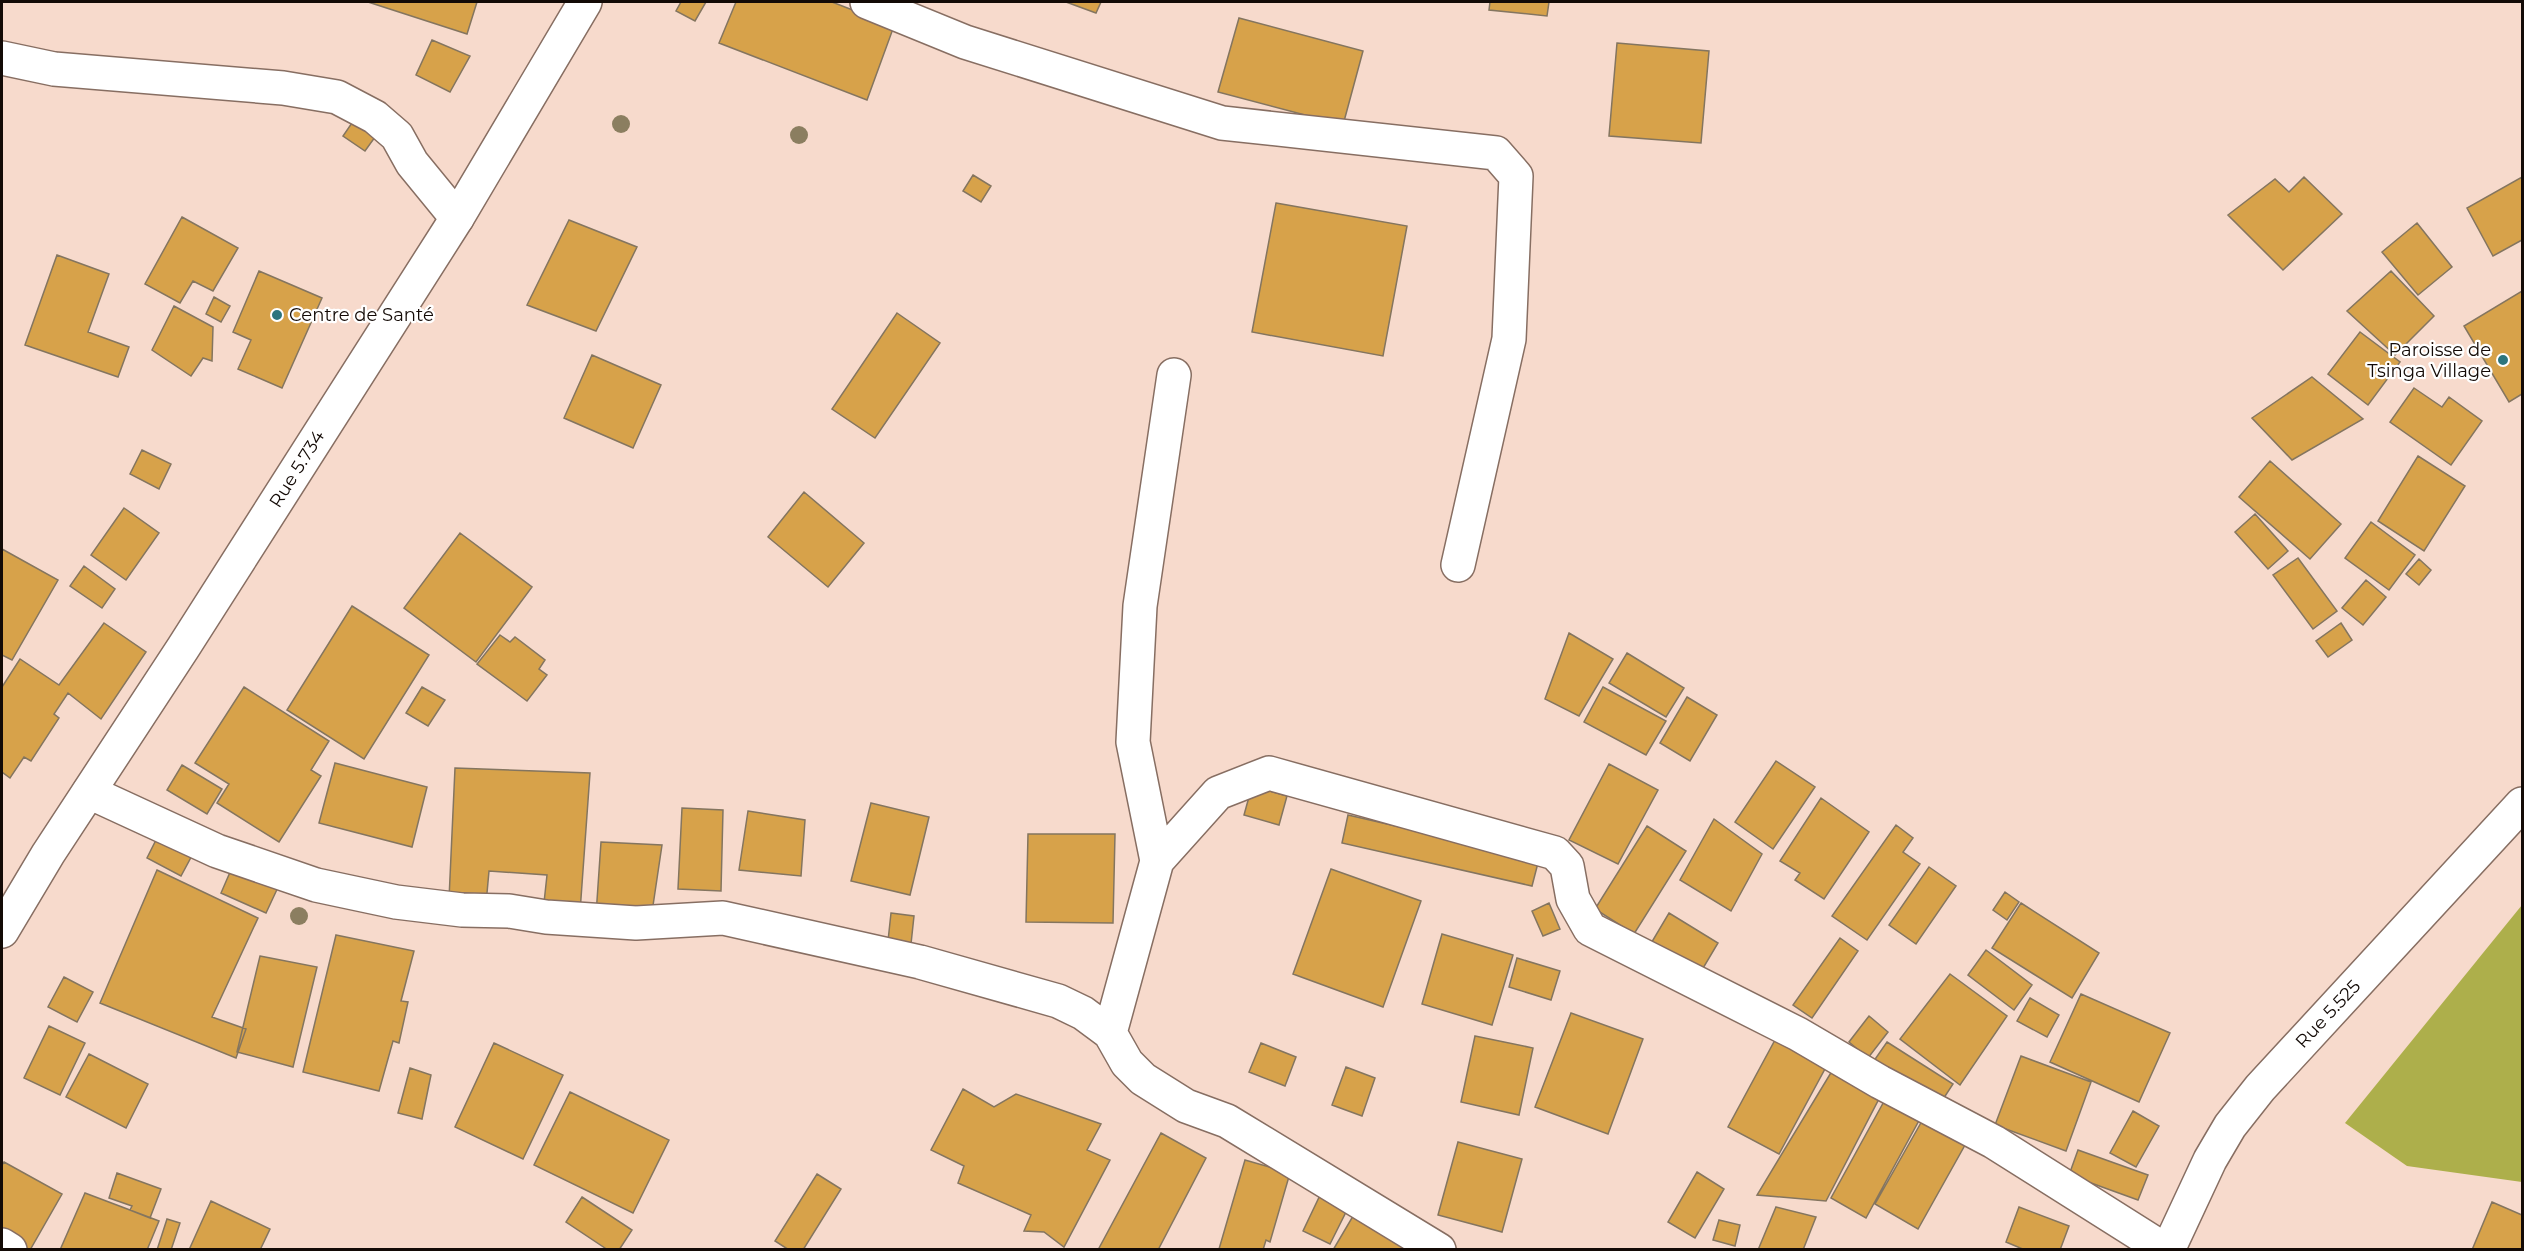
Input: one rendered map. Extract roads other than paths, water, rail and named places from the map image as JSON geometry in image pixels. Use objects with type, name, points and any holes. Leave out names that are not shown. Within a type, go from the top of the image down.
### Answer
[{"type":"street","name":"Rue 5.734","points":[[2,931],[457,218],[585,2]]},
{"type":"street","points":[[867,2],[965,42],[1222,123],[1496,153],[1516,176],[1509,339],[1458,565]]},
{"type":"street","points":[[2,58],[54,69],[283,88],[338,97],[375,117],[397,136],[412,163],[457,218]]},
{"type":"street","points":[[1157,861],[1133,742],[1140,606],[1174,375]]},
{"type":"street","points":[[1110,1033],[1157,861],[1218,793],[1269,773],[1555,853],[1567,866],[1573,899],[1590,929],[1798,1034],[1880,1082],[1994,1142],[2166,1250]]},
{"type":"street","points":[[89,792],[218,851],[316,885],[396,902],[462,910],[509,910],[546,916],[636,923],[723,918],[824,939],[1011,986],[1083,1013],[1110,1033],[1127,1063],[1143,1079],[1186,1106],[1227,1121],[1439,1250]]},
{"type":"street","name":"Rue 5.525","points":[[2166,1250],[2210,1160],[2230,1126],[2260,1088],[2523,804]]},
{"type":"street","points":[[2,1245],[10,1250]]},
{"type":"place","name":"Centre de Santé","points":[[277,315]]},
{"type":"place","name":"Paroisse de Tsinga Village","points":[[2503,360]]}]
